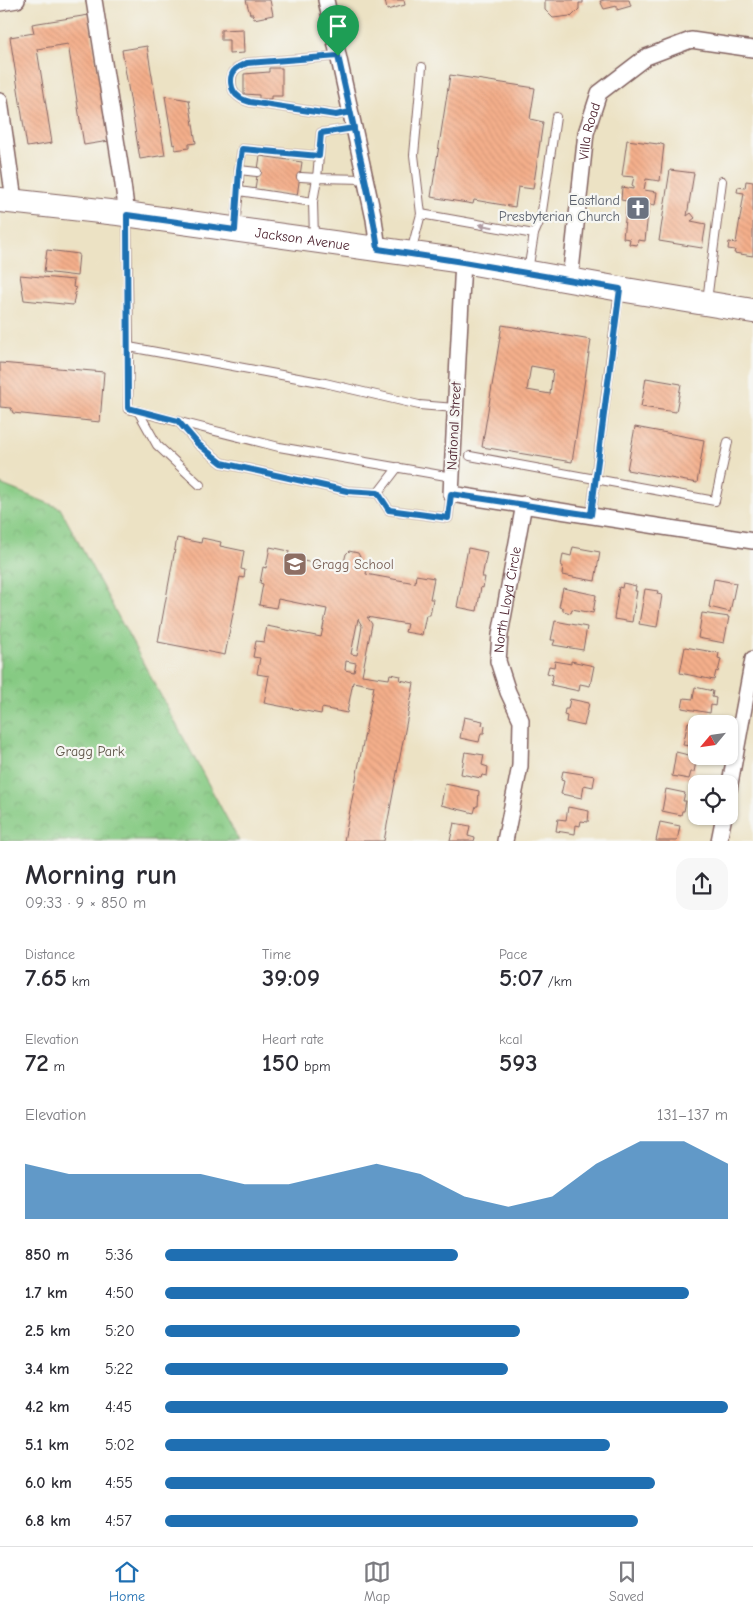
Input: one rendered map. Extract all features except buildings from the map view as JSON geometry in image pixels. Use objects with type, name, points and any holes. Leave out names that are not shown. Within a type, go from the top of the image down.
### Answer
[{"type":"main road","name":"Jackson Avenue","points":[[7,200],[378,249],[753,311]]},
{"type":"street","points":[[0,3],[18,0]]},
{"type":"street","points":[[94,0],[127,215]]},
{"type":"street","points":[[326,0],[374,219],[378,249]]},
{"type":"street","name":"Villa Road","points":[[570,280],[586,133],[599,93],[646,57],[691,40],[753,49]]},
{"type":"street","points":[[0,101],[7,200]]},
{"type":"street","name":"National Street","points":[[451,494],[463,262]]},
{"type":"street","points":[[451,494],[753,541]]},
{"type":"street","name":"North Lloyd Circle","points":[[505,841],[520,766],[521,720],[508,692],[498,661],[500,635],[524,504]]},
{"type":"street","points":[[732,775],[753,659]]},
{"type":"street","points":[[719,841],[722,825]]},
{"type":"lane","points":[[338,56],[247,63],[237,67],[233,73],[232,90],[238,97],[250,102],[336,115],[350,112]]},
{"type":"lane","points":[[410,254],[421,214],[414,154],[422,67]]},
{"type":"lane","points":[[528,273],[534,234],[541,218],[556,116]]},
{"type":"lane","points":[[314,241],[313,202],[321,133],[354,128]]},
{"type":"lane","points":[[235,230],[242,149],[319,156]]},
{"type":"lane","points":[[239,170],[257,172]]},
{"type":"lane","points":[[301,177],[365,179]]},
{"type":"lane","points":[[707,304],[722,181]]},
{"type":"lane","points":[[238,191],[313,202]]},
{"type":"lane","points":[[421,214],[534,234]]},
{"type":"lane","points":[[127,215],[128,408],[279,447],[452,477]]},
{"type":"lane","points":[[591,515],[620,289]]},
{"type":"lane","points":[[129,347],[325,383],[419,405],[456,408]]},
{"type":"lane","points":[[138,411],[157,445],[200,485]]},
{"type":"lane","points":[[178,421],[198,444],[222,463],[347,491],[378,493]]},
{"type":"lane","points":[[470,456],[715,501],[728,442]]},
{"type":"lane","points":[[378,493],[398,467]]},
{"type":"lane","points":[[378,493],[389,510],[448,518],[451,494]]},
{"type":"green space","name":"Gragg Park","points":[[0,484],[60,508],[239,841],[0,841]]},
{"type":"place","name":"Eastland Presbyterian Church","points":[[638,208]]},
{"type":"place","name":"Gragg School","points":[[295,564]]},
{"type":"route","points":[[338,56],[322,59],[247,63],[237,67],[233,73],[232,90],[238,97],[250,102],[336,115],[350,112],[354,128],[374,219],[378,249],[620,289],[591,515],[451,494],[448,518],[389,510],[378,493],[347,491],[222,463],[198,444],[178,421],[128,408],[127,215],[235,230],[242,149],[319,156],[321,133],[354,128],[338,56]]}]
